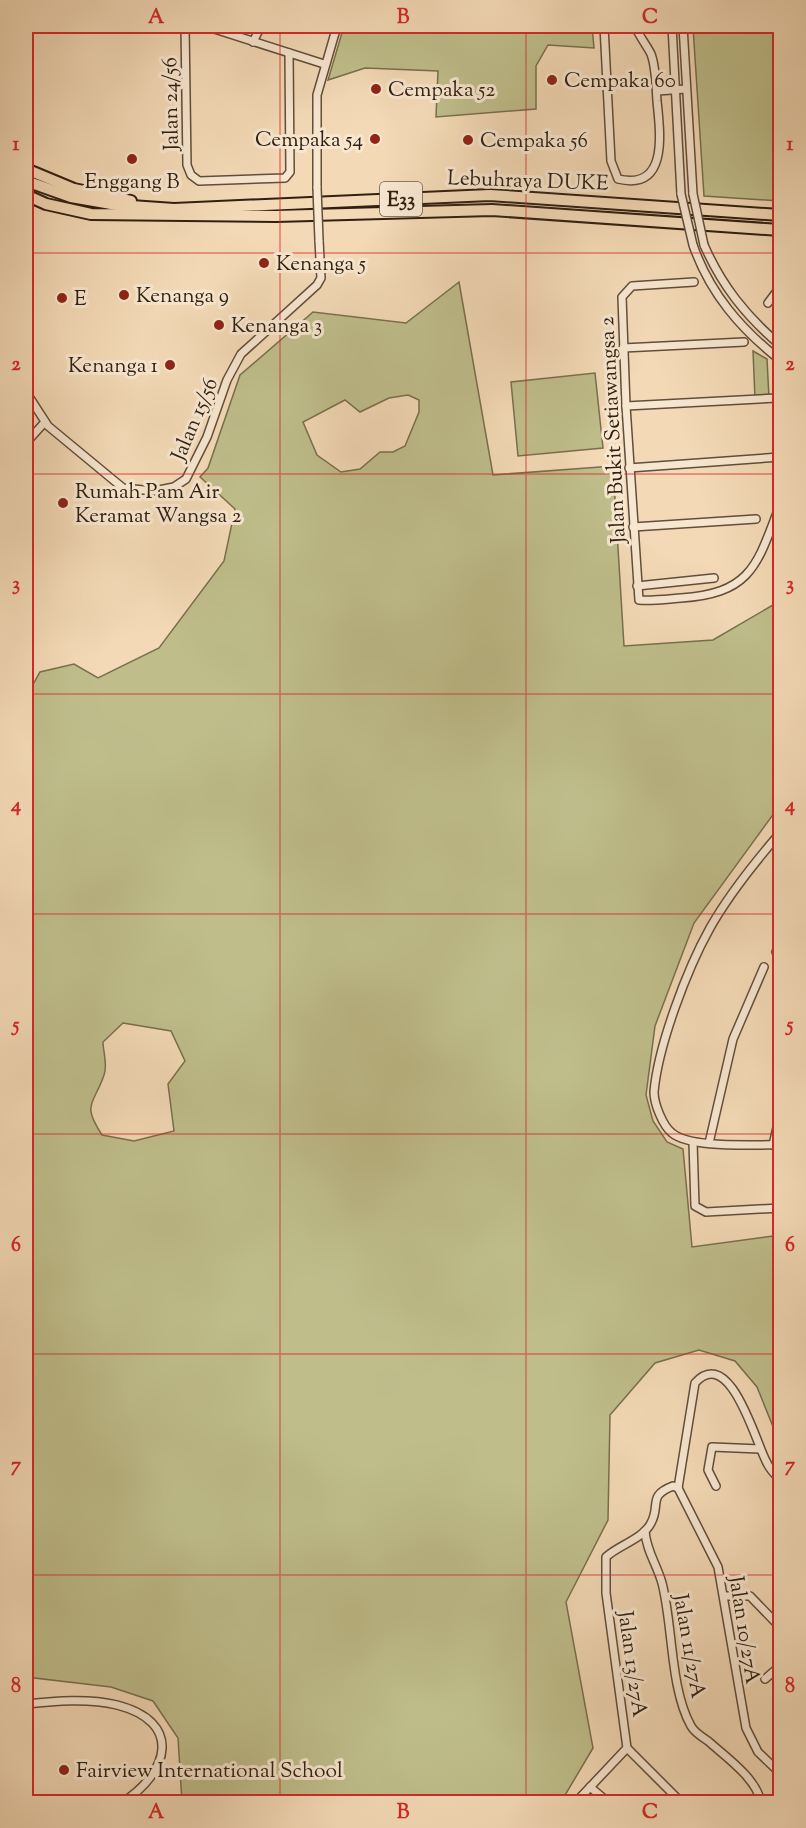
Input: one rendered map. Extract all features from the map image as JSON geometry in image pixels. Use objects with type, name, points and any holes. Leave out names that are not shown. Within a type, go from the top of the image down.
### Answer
[{"type":"highway","points":[[26,169],[74,189],[174,209]]},
{"type":"highway","name":"Lebuhraya DUKE","points":[[26,181],[71,197],[117,205],[174,209],[490,195],[780,215]]},
{"type":"highway","name":"Lebuhraya DUKE","points":[[26,195],[46,204],[91,214],[169,216],[492,210],[780,230]]},
{"type":"highway","points":[[26,202],[46,204]]},
{"type":"street","name":"Jalan 24/56","points":[[185,26],[187,165],[191,175],[199,181],[285,178],[290,172],[289,53]]},
{"type":"street","points":[[204,26],[324,64]]},
{"type":"street","points":[[253,42],[261,26]]},
{"type":"street","name":"Jalan 15/56","points":[[26,395],[44,423],[123,488],[154,491],[174,487],[186,478],[207,437],[227,380],[242,354],[317,285],[321,278],[317,188],[317,95],[324,64],[337,26]]},
{"type":"street","points":[[604,26],[611,161],[618,179],[627,181],[644,178],[653,169],[661,148],[657,91],[651,55],[635,26]]},
{"type":"street","points":[[672,26],[681,194],[693,245],[700,266],[730,314],[755,340],[780,360]]},
{"type":"street","points":[[683,26],[693,194],[704,244],[715,271],[738,305],[780,345]]},
{"type":"street","points":[[657,91],[686,89]]},
{"type":"street","name":"Jalan Bukit Setiawangsa 2","points":[[694,282],[630,287],[622,297],[629,468],[637,586],[640,600],[708,596],[731,587],[748,573],[758,559],[780,504]]},
{"type":"street","points":[[768,303],[780,287]]},
{"type":"street","points":[[623,348],[744,342]]},
{"type":"street","points":[[626,406],[776,398]]},
{"type":"street","points":[[26,443],[44,423]]},
{"type":"street","points":[[629,468],[780,457]]},
{"type":"street","points":[[633,527],[756,519]]},
{"type":"street","points":[[637,586],[714,578]]},
{"type":"street","points":[[780,833],[730,896],[709,929],[669,1024],[654,1094],[660,1115],[673,1133],[693,1142],[777,1145],[780,1114]]},
{"type":"street","points":[[776,952],[780,945]]},
{"type":"street","points":[[709,1143],[733,1039],[764,967]]},
{"type":"street","points":[[693,1142],[695,1206],[706,1212],[780,1208]]},
{"type":"street","points":[[645,1531],[652,1522],[658,1494],[673,1486],[678,1488],[695,1383],[705,1376],[719,1377],[735,1390],[747,1411],[760,1449],[772,1472],[780,1479]]},
{"type":"street","points":[[716,1486],[708,1470],[712,1447],[760,1449]]},
{"type":"street","name":"Jalan 10/27A","points":[[678,1488],[715,1559],[724,1596],[746,1728],[758,1752],[780,1773]]},
{"type":"street","name":"Jalan 13/27A","points":[[576,1803],[627,1748],[606,1593],[605,1565],[606,1557],[645,1531]]},
{"type":"street","name":"Jalan 11/27A","points":[[645,1531],[666,1599],[681,1706],[692,1728],[736,1766],[759,1792],[761,1803]]},
{"type":"street","points":[[724,1596],[750,1596],[762,1605],[780,1627]]},
{"type":"street","points":[[765,1679],[780,1666]]},
{"type":"street","points":[[26,1704],[67,1700],[116,1705],[148,1720],[158,1730],[164,1753],[158,1768],[146,1785],[123,1803]]},
{"type":"street","points":[[627,1748],[681,1803]]},
{"type":"street","points":[[590,1786],[608,1803]]},
{"type":"shaded area","points":[[344,26],[592,26],[594,48],[548,45],[536,66],[536,109],[436,117],[438,71],[365,68],[328,80]]},
{"type":"shaded area","points":[[780,26],[780,201],[704,196],[693,27]]},
{"type":"shaded area","points":[[459,282],[493,475],[613,466],[624,646],[713,640],[773,605],[780,562],[780,805],[694,923],[655,1026],[646,1095],[653,1121],[667,1142],[683,1149],[692,1247],[780,1235],[780,1444],[757,1387],[735,1361],[699,1350],[655,1363],[610,1415],[608,1520],[566,1602],[593,1748],[561,1802],[182,1802],[178,1738],[153,1701],[111,1687],[26,1677],[26,697],[40,672],[74,664],[98,678],[159,648],[224,561],[235,509],[200,477],[208,468],[240,375],[313,312],[406,323]],"holes":[[[408,395],[419,400],[419,412],[405,446],[393,452],[380,452],[360,469],[341,472],[317,455],[303,422],[345,400],[360,412],[389,398]],[[123,1023],[171,1031],[185,1061],[168,1084],[174,1131],[134,1141],[102,1135],[92,1116],[91,1104],[105,1071],[103,1042]]]},
{"type":"shaded area","points":[[753,351],[767,359],[769,398],[755,399]]},
{"type":"shaded area","points":[[595,373],[603,448],[518,456],[511,382]]},
{"type":"place","name":"Cempaka 60","points":[[552,80]]},
{"type":"place","name":"Cempaka 52","points":[[376,89]]},
{"type":"place","name":"Cempaka 54","points":[[375,139]]},
{"type":"place","name":"Cempaka 56","points":[[468,140]]},
{"type":"place","name":"Enggang B","points":[[132,159]]},
{"type":"place","name":"Kenanga 5","points":[[264,263]]},
{"type":"place","name":"Kenanga 9","points":[[124,295]]},
{"type":"place","name":"E","points":[[62,298]]},
{"type":"place","name":"Kenanga 3","points":[[219,325]]},
{"type":"place","name":"Kenanga 1","points":[[170,365]]},
{"type":"place","name":"Rumah Pam Air Keramat Wangsa 2","points":[[63,503]]},
{"type":"place","name":"Fairview International School","points":[[64,1770]]}]
